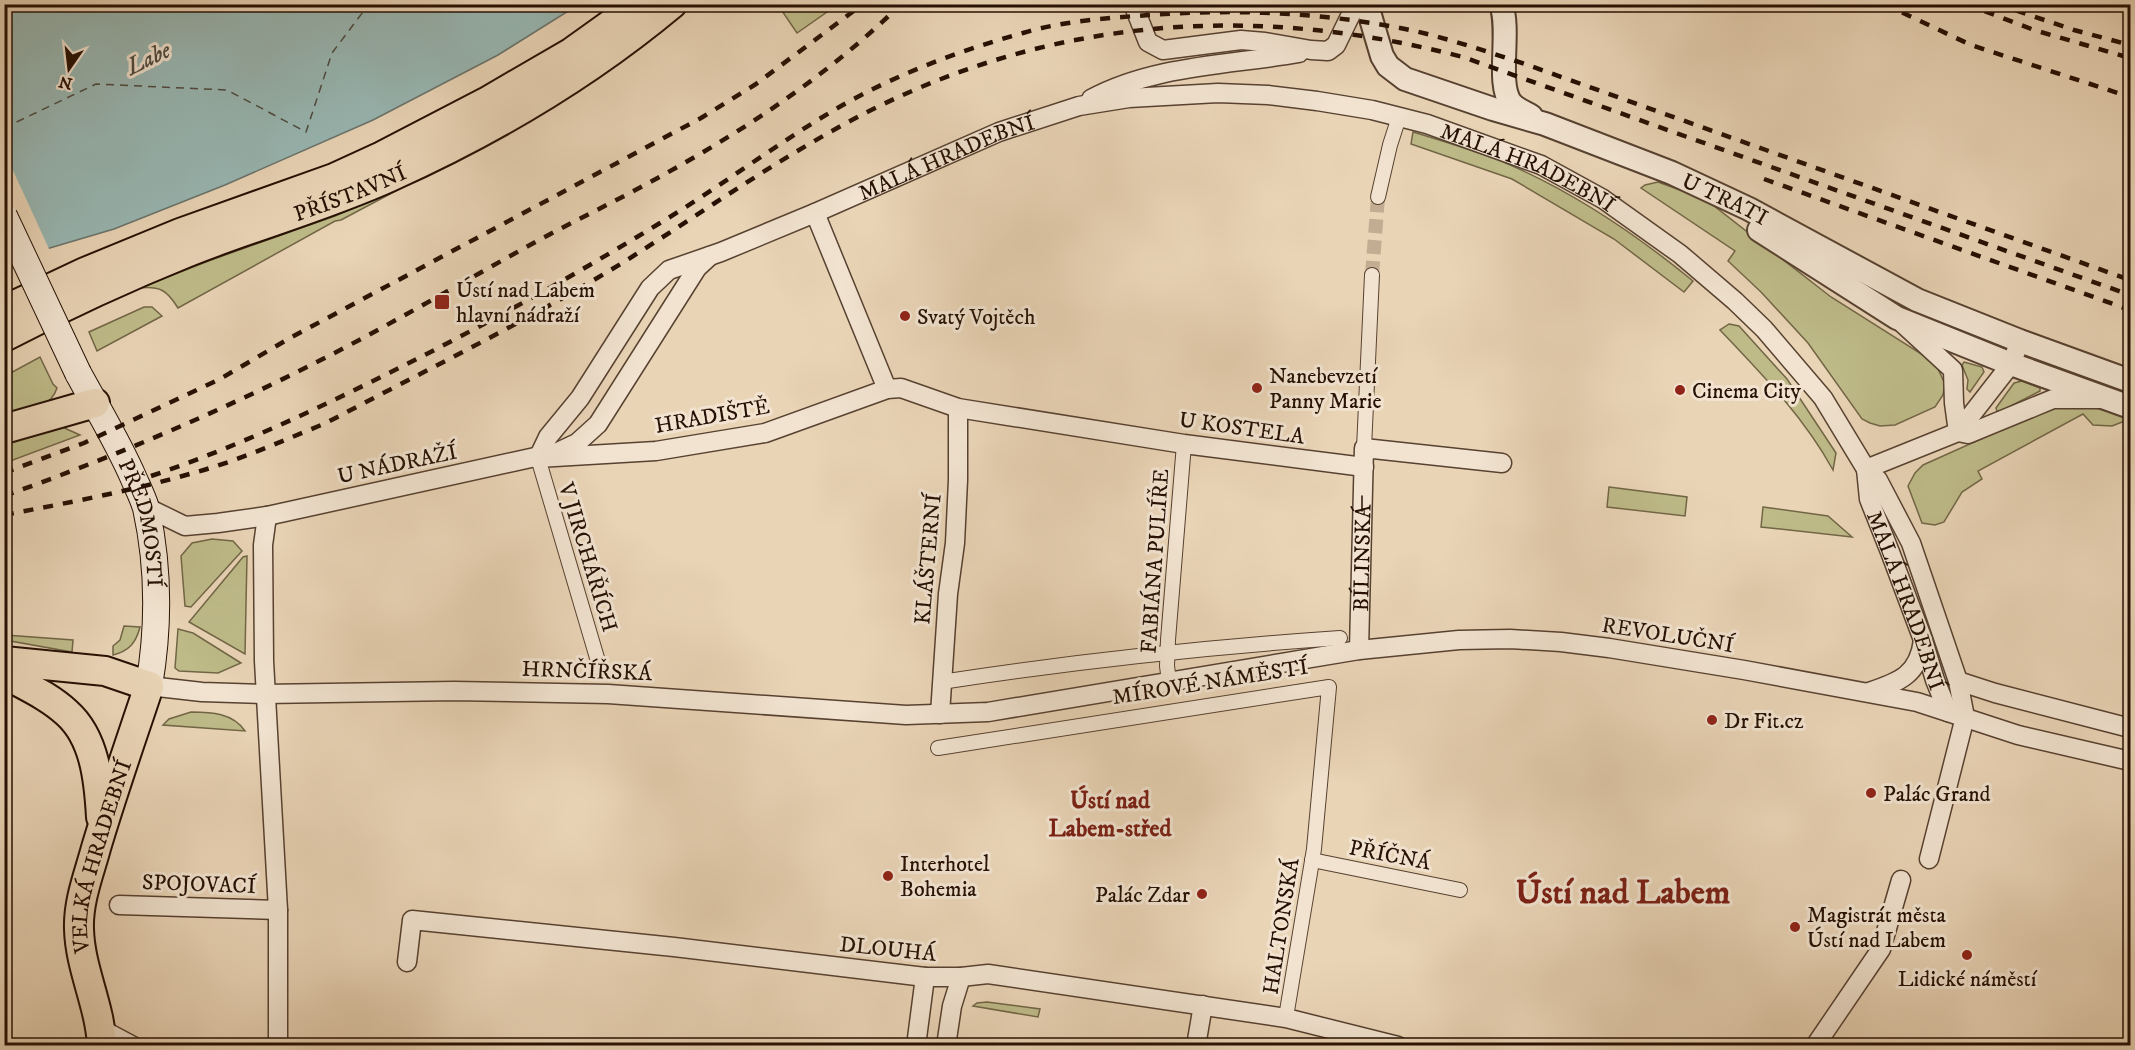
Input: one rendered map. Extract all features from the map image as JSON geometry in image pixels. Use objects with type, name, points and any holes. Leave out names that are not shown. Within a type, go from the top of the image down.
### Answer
[{"type":"main road","name":"PŘÍSTAVNÍ","points":[[4,310],[85,272],[180,233],[334,178],[382,156],[486,102],[572,52],[639,4]]},
{"type":"main road","name":"PŘÍSTAVNÍ","points":[[4,336],[89,294],[188,252],[301,213],[391,177],[500,122],[545,95],[642,29],[672,4]]},
{"type":"main road","name":"PŘEDMOSTÍ","points":[[4,216],[78,373],[126,460],[146,507],[157,610],[155,653],[149,686]]},
{"type":"main road","points":[[4,429],[94,403]]},
{"type":"main road","points":[[10,674],[105,671],[149,686]]},
{"type":"main road","points":[[10,674],[55,703],[68,714],[82,732],[90,748],[100,793],[101,831]]},
{"type":"main road","name":"VELKÁ HRADEBNÍ","points":[[101,1037],[83,962],[79,929],[80,910],[101,831],[149,686]]},
{"type":"street","points":[[1133,4],[1148,42],[1163,50],[1241,40],[1320,51],[1336,45],[1356,4]]},
{"type":"street","name":"MALÁ HRADEBNÍ","points":[[1365,4],[1382,56],[1388,66],[1406,79],[1545,124],[1671,173]]},
{"type":"street","points":[[1501,4],[1505,20],[1504,87],[1507,96],[1512,104],[1521,111],[1545,124]]},
{"type":"street","name":"MALÁ HRADEBNÍ","points":[[1078,106],[1111,88],[1133,81],[1199,67],[1320,51]]},
{"type":"street","name":"MALÁ HRADEBNÍ","points":[[815,213],[999,132],[1078,106],[1129,98],[1218,93],[1268,95],[1317,101],[1399,117],[1472,139],[1541,165],[1603,199],[1680,254],[1764,329],[1823,398],[1866,469],[1878,480],[1911,543],[1958,681]]},
{"type":"street","points":[[1378,197],[1399,117]]},
{"type":"street","name":"U TRATI","points":[[1671,173],[1898,318],[2011,364],[2130,407]]},
{"type":"street","name":"U TRATI","points":[[1671,173],[1749,209],[1917,300],[2130,381]]},
{"type":"street","points":[[815,213],[887,389]]},
{"type":"street","name":"U NÁDRAŽÍ","points":[[538,458],[548,437],[580,398],[650,288],[669,270],[815,213]]},
{"type":"street","name":"U NÁDRAŽÍ","points":[[146,507],[185,525],[218,523],[267,516],[558,452],[577,443],[598,424],[697,268],[711,255]]},
{"type":"street","points":[[1364,467],[1372,275]]},
{"type":"street","name":"U TRATI","points":[[1898,318],[1953,370],[1958,432]]},
{"type":"street","points":[[1958,432],[2011,364],[2020,341]]},
{"type":"street","name":"HRADIŠTĚ","points":[[538,458],[656,450],[765,433],[887,389],[901,388],[958,408]]},
{"type":"street","name":"U TRATI","points":[[1866,469],[1958,432],[1968,434],[2053,399],[2107,399]]},
{"type":"street","name":"U KOSTELA","points":[[958,408],[1184,444],[1364,467]]},
{"type":"street","name":"KLÁŠTERNÍ","points":[[940,714],[948,594],[955,543],[958,408]]},
{"type":"street","name":"FABIÁNA PULÍŘE","points":[[1169,681],[1167,652],[1184,444]]},
{"type":"street","points":[[1364,448],[1502,463]]},
{"type":"street","name":"V JIRCHÁŘÍCH","points":[[538,458],[600,668]]},
{"type":"street","name":"BÍLINSKÁ","points":[[1359,650],[1364,467]]},
{"type":"street","name":"MALÁ HRADEBNÍ","points":[[1866,469],[1869,499],[1923,640],[1935,680],[1956,714]]},
{"type":"street","points":[[267,516],[263,545],[265,694],[278,910],[278,1046]]},
{"type":"street","points":[[948,681],[1040,667],[1167,652],[1340,638]]},
{"type":"street","name":"REVOLUČNÍ","points":[[1359,650],[1459,640],[1510,639],[1561,642],[1744,670],[1917,702],[2018,735],[2130,761]]},
{"type":"street","points":[[1865,693],[1892,684],[1911,672],[1921,655],[1923,640]]},
{"type":"street","name":"MÍROVÉ NÁMĚSTÍ","points":[[906,715],[988,712],[1359,650]]},
{"type":"street","points":[[1929,859],[1956,714],[1958,681],[1995,693],[2130,728]]},
{"type":"street","points":[[149,686],[202,692],[265,694]]},
{"type":"street","name":"MÍROVÉ NÁMĚSTÍ","points":[[938,748],[1329,687],[1313,854]]},
{"type":"street","name":"HRNČÍŘSKÁ","points":[[265,694],[454,691],[608,694],[906,715]]},
{"type":"street","name":"PŘÍČNÁ","points":[[1313,854],[1460,890]]},
{"type":"street","name":"HALTONSKÁ","points":[[1287,1011],[1313,854]]},
{"type":"street","points":[[1815,1046],[1881,950],[1901,880]]},
{"type":"street","name":"SPOJOVACÍ","points":[[119,905],[278,910]]},
{"type":"street","name":"DLOUHÁ","points":[[407,962],[412,920],[674,947],[925,977],[988,974],[1286,1018],[1398,1046]]},
{"type":"street","points":[[916,1046],[925,977]]},
{"type":"street","points":[[946,1046],[952,1006],[960,977]]},
{"type":"street","points":[[1196,1046],[1203,1005]]},
{"type":"street","name":"VELKÁ HRADEBNÍ","points":[[101,1037],[133,1046]]},
{"type":"shaded area","points":[[778,5],[837,5],[797,33]]},
{"type":"shaded area","points":[[1413,132],[1496,159],[1533,175],[1628,231],[1693,281],[1684,292],[1614,239],[1512,179],[1411,144]]},
{"type":"shaded area","points":[[1658,182],[1705,199],[1831,297],[1931,360],[1945,384],[1943,395],[1935,407],[1895,425],[1880,426],[1862,419],[1808,343],[1761,292],[1728,261],[1735,251],[1641,188]]},
{"type":"shaded area","points":[[407,185],[335,221],[178,308],[162,290],[139,288],[335,216]]},
{"type":"shaded area","points":[[144,307],[152,307],[162,316],[97,351],[89,332]]},
{"type":"shaded area","points":[[1729,324],[1739,326],[1787,379],[1836,453],[1833,470],[1795,414],[1720,330]]},
{"type":"shaded area","points":[[40,357],[57,388],[54,395],[36,410],[5,420],[5,376]]},
{"type":"shaded area","points":[[1964,362],[1982,367],[1984,372],[1970,392],[1967,389],[1968,380],[1962,365]]},
{"type":"shaded area","points":[[2022,381],[2040,388],[2040,391],[1997,411],[1996,408],[2014,383]]},
{"type":"shaded area","points":[[2059,404],[2092,406],[2130,419],[2112,426],[2093,425],[2083,414],[1978,471],[1982,479],[1962,492],[1944,522],[1935,525],[1922,523],[1908,486],[1915,473],[1923,465]]},
{"type":"shaded area","points":[[60,426],[80,435],[5,463],[5,440]]},
{"type":"shaded area","points":[[1609,487],[1687,497],[1685,516],[1607,507]]},
{"type":"shaded area","points":[[1763,507],[1828,516],[1852,537],[1761,527]]},
{"type":"shaded area","points":[[212,539],[233,541],[242,551],[191,607],[185,606],[181,556],[192,543]]},
{"type":"shaded area","points":[[247,556],[245,654],[189,622],[243,557]]},
{"type":"shaded area","points":[[124,626],[140,627],[131,646],[113,655],[113,646],[120,640]]},
{"type":"shaded area","points":[[178,629],[193,633],[241,663],[218,673],[179,671],[175,668]]},
{"type":"shaded area","points":[[5,635],[73,640],[72,652],[5,640]]},
{"type":"shaded area","points":[[191,712],[214,713],[228,717],[245,731],[163,725],[169,719]]},
{"type":"shaded area","points":[[987,1002],[1040,1009],[1038,1017],[973,1006]]},
{"type":"water","name":"Labe","points":[[5,5],[578,5],[498,55],[373,120],[225,185],[114,229],[43,250],[5,269]]},
{"type":"pier","points":[[5,153],[50,251],[4,272]]},
{"type":"ferry route","points":[[4,128],[96,84],[227,90],[306,132],[332,53],[369,4]]},
{"type":"tunnel","points":[[1372,275],[1378,197]]},
{"type":"tram line","points":[[1362,496],[1362,511]]},
{"type":"railway","points":[[4,473],[84,443],[220,379],[290,338],[701,118],[756,84],[863,4]]},
{"type":"railway","points":[[4,496],[153,438],[263,389],[359,340],[539,240],[648,183],[695,157],[788,98],[846,53],[901,4]]},
{"type":"railway","points":[[1884,4],[1971,45],[2130,97]]},
{"type":"railway","points":[[1966,4],[2034,30],[2130,58]]},
{"type":"railway","points":[[1997,4],[2074,30],[2130,45]]},
{"type":"railway","points":[[151,476],[303,415],[493,319],[627,243],[814,122],[881,85],[927,65],[999,40],[1038,29],[1101,19],[1180,13],[1272,13],[1365,22],[1428,34],[1525,64],[2130,280]]},
{"type":"railway","points":[[4,515],[123,491],[193,473],[243,457],[326,423],[478,344],[590,282],[806,146],[907,93],[984,64],[1061,43],[1140,30],[1220,26],[1300,29],[1381,39],[1463,57],[2130,295]]},
{"type":"railway","points":[[1764,179],[2130,310]]},
{"type":"place","name":"Ústí nad Labem hlavní nádraží","points":[[442,302]]},
{"type":"place","name":"Svatý Vojtěch","points":[[905,316]]},
{"type":"place","name":"Nanebevzetí Panny Marie","points":[[1257,388]]},
{"type":"place","name":"Cinema City","points":[[1680,390]]},
{"type":"place","name":"Dr Fit.cz","points":[[1712,720]]},
{"type":"place","name":"Palác Grand","points":[[1871,793]]},
{"type":"place","name":"Interhotel Bohemia","points":[[888,876]]},
{"type":"place","name":"Palác Zdar","points":[[1202,894]]},
{"type":"place","name":"Magistrát města Ústí nad Labem","points":[[1795,927]]},
{"type":"place","name":"Lidické náměstí","points":[[1967,955]]},
{"type":"district","name":"Ústí nad Labem-střed","points":[[1110,814]]},
{"type":"district","name":"Ústí nad Labem","points":[[1623,891]]}]
